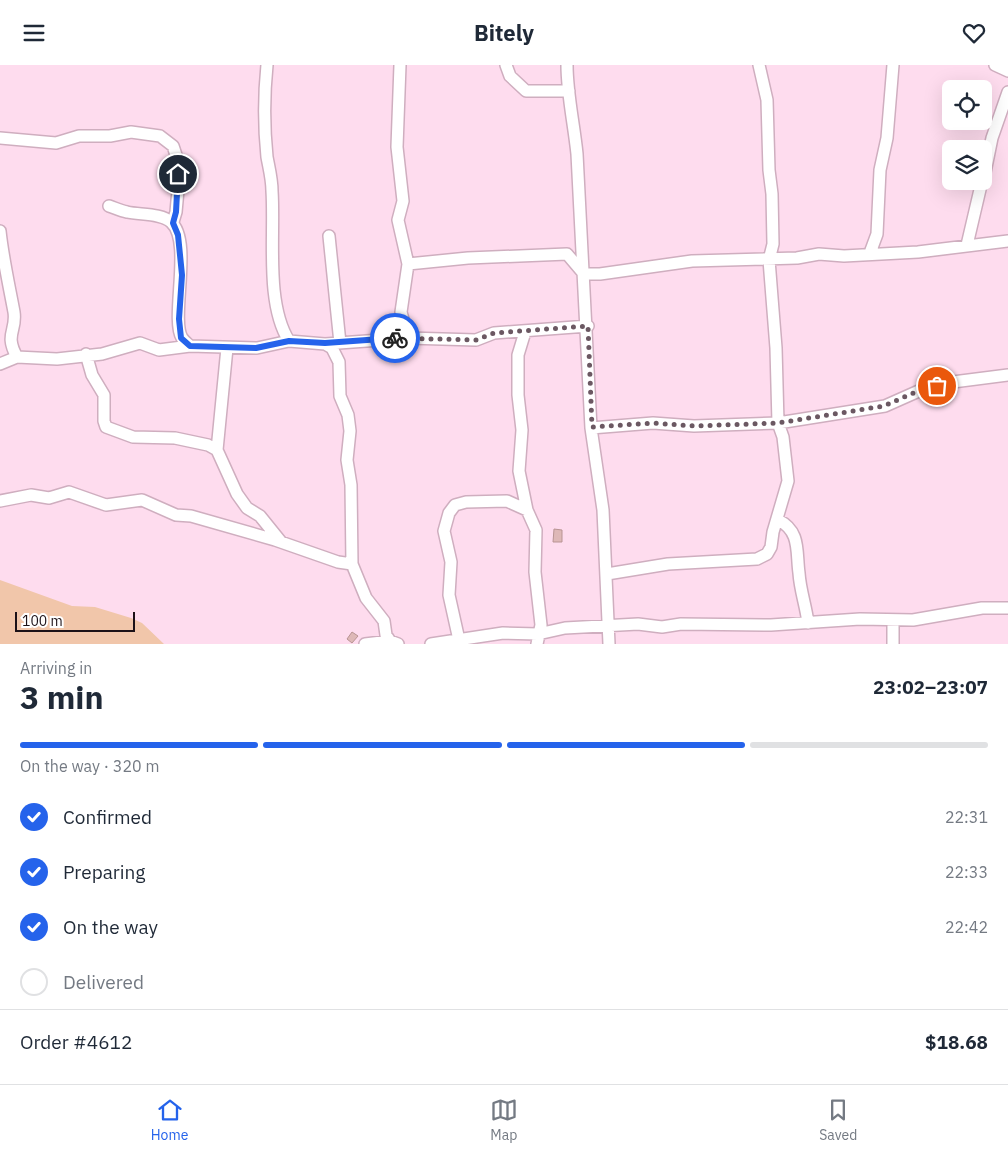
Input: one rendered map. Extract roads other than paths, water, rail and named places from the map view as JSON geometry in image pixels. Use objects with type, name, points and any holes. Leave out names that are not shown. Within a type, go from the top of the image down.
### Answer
[{"type":"street","points":[[268,65],[266,80],[267,155],[272,190],[273,274],[280,328],[289,341]]},
{"type":"street","points":[[400,65],[398,147],[403,201],[398,220],[408,264],[401,313],[408,338]]},
{"type":"street","points":[[506,65],[510,76],[526,91],[569,91]]},
{"type":"street","points":[[567,65],[577,154],[588,326],[592,427],[603,509],[609,644]]},
{"type":"street","points":[[606,574],[668,564],[757,559],[767,554],[771,547],[773,532],[788,481],[783,437],[778,423],[776,348],[769,260],[773,244],[772,194],[769,170],[767,100],[759,65]]},
{"type":"street","points":[[870,253],[877,233],[880,170],[886,138],[893,65]]},
{"type":"street","points":[[996,65],[1008,71]]},
{"type":"street","points":[[992,140],[1008,92]]},
{"type":"street","points":[[0,138],[56,143],[79,136],[110,136],[131,132],[160,136],[173,146],[177,158],[178,190],[173,223]]},
{"type":"street","points":[[967,245],[980,190]]},
{"type":"street","points":[[109,206],[125,212],[165,218],[173,223],[178,235],[182,275],[179,319],[181,338],[190,346]]},
{"type":"street","points":[[0,231],[4,266],[14,315],[10,345],[17,357]]},
{"type":"street","points":[[329,236],[340,343]]},
{"type":"street","points":[[584,274],[600,274],[692,261],[798,259],[818,254],[844,255],[918,252],[1008,241]]},
{"type":"street","points":[[408,264],[468,258],[568,254],[584,274]]},
{"type":"street","points":[[0,364],[17,357],[56,359],[102,353],[140,343],[159,350],[190,346],[256,348],[289,341],[340,343],[408,338],[476,340],[494,333],[588,326]]},
{"type":"street","points":[[525,332],[518,355],[518,395],[522,430],[519,471],[527,510],[536,531],[535,572],[541,625],[537,639]]},
{"type":"street","points":[[325,343],[332,348],[339,362],[340,396],[348,415],[350,431],[347,460],[351,485],[352,564],[366,598],[384,621],[386,635],[394,642]]},
{"type":"street","points":[[227,348],[217,450],[237,494],[247,508],[260,516],[282,543]]},
{"type":"street","points":[[86,354],[92,375],[104,395],[104,421],[106,427],[133,437],[174,439],[208,445],[217,450]]},
{"type":"street","points":[[592,427],[653,423],[694,426],[778,423],[884,406],[920,390],[953,382],[1008,375]]},
{"type":"street","points":[[0,501],[31,495],[48,498],[70,492],[106,505],[142,501],[176,515],[191,516],[338,562],[352,564]]},
{"type":"street","points":[[454,642],[449,595],[451,562],[444,531],[449,513],[455,505],[466,502],[507,501],[527,510]]},
{"type":"street","points":[[778,520],[787,524],[797,540],[798,573],[808,623]]},
{"type":"street","points":[[431,644],[503,633],[537,639],[565,628],[808,623],[860,619],[913,620],[982,608],[1008,608]]},
{"type":"street","points":[[892,620],[893,644]]},
{"type":"street","points":[[365,644],[394,642]]}]
